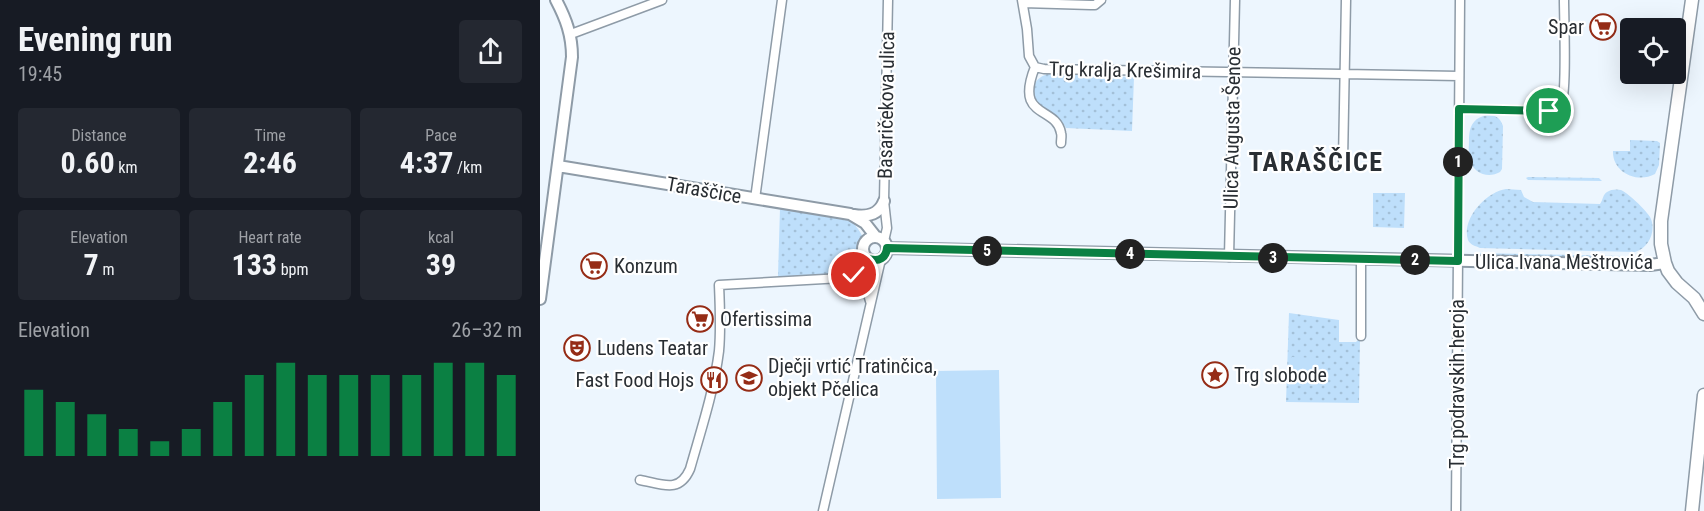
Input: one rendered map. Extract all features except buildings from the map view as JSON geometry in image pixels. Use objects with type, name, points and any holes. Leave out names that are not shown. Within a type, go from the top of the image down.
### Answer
[{"type":"main road","points":[[1692,0],[1661,221],[1661,243],[1665,263],[1672,278],[1694,298],[1704,314]]},
{"type":"main road","points":[[1692,511],[1704,395]]},
{"type":"street","points":[[540,299],[571,66],[571,34],[556,0]]},
{"type":"street","points":[[571,34],[662,0]]},
{"type":"street","points":[[755,199],[782,0]]},
{"type":"street","name":"Basaričekova ulica","points":[[879,242],[885,206],[888,0]]},
{"type":"street","points":[[1035,67],[1029,56],[1023,1],[1095,5],[1101,0]]},
{"type":"street","name":"Ulica Augusta Šenoe","points":[[1229,257],[1235,0]]},
{"type":"street","points":[[1343,161],[1346,0]]},
{"type":"street","name":"Trg podravskih heroja","points":[[1456,511],[1460,0]]},
{"type":"street","points":[[1459,109],[1549,111],[1559,108],[1563,103],[1564,83],[1564,0]]},
{"type":"street","name":"Trg kralja Krešimira","points":[[1061,143],[1061,132],[1058,125],[1036,108],[1031,101],[1029,81],[1035,67],[1044,69],[1459,76]]},
{"type":"street","name":"Taraščice","points":[[558,166],[850,214]]},
{"type":"street","points":[[850,214],[869,215],[885,206]]},
{"type":"street","points":[[846,278],[859,262],[886,254],[865,223],[850,214]]},
{"type":"street","points":[[823,511],[873,293],[872,258],[864,246],[879,242]]},
{"type":"street","name":"Ulica Ivana Meštrovića","points":[[879,242],[1229,257],[1650,265],[1665,263]]},
{"type":"street","points":[[1361,259],[1361,336]]},
{"type":"street","points":[[640,480],[675,486],[682,482],[690,469],[715,376],[720,332],[719,285],[846,278],[862,285],[870,304]]},
{"type":"shaded area","points":[[1047,74],[1134,77],[1132,131],[1066,128],[1058,118],[1041,106],[1034,95],[1035,83]]},
{"type":"shaded area","points":[[1487,115],[1497,117],[1503,126],[1502,169],[1491,175],[1482,174],[1474,168],[1469,153],[1469,135],[1472,126],[1478,118]]},
{"type":"shaded area","points":[[1630,140],[1660,143],[1659,165],[1655,174],[1641,178],[1634,177],[1617,165],[1613,151],[1630,151]]},
{"type":"shaded area","points":[[1526,178],[1599,178],[1602,181],[1528,180]]},
{"type":"shaded area","points":[[1521,190],[1524,197],[1533,202],[1600,204],[1610,190],[1621,190],[1648,214],[1652,222],[1652,233],[1648,243],[1635,252],[1480,248],[1472,244],[1468,240],[1467,232],[1472,215],[1483,201],[1498,191]]},
{"type":"shaded area","points":[[1373,193],[1405,193],[1404,228],[1373,227]]},
{"type":"shaded area","points":[[780,208],[824,213],[847,219],[855,225],[863,237],[859,245],[860,254],[843,270],[833,274],[812,277],[778,276]]},
{"type":"shaded area","points":[[1476,253],[1624,256],[1624,259],[1476,256]]},
{"type":"shaded area","points":[[1289,313],[1339,320],[1339,342],[1356,342],[1360,338],[1359,403],[1286,402]]},
{"type":"shaded area","points":[[1292,357],[1320,358],[1320,373],[1292,373]]},
{"type":"shaded area","points":[[999,370],[1001,498],[937,499],[936,371]]},
{"type":"place","name":"Spar","points":[[1603,27]]},
{"type":"place","name":"Konzum","points":[[594,266]]},
{"type":"place","name":"Ofertissima","points":[[700,319]]},
{"type":"place","name":"Ludens Teatar","points":[[577,348]]},
{"type":"place","name":"Trg slobode","points":[[1215,375]]},
{"type":"place","name":"Dječji vrtić Tratinčica, objekt Pčelica","points":[[749,378]]},
{"type":"place","name":"Fast Food Hojs","points":[[714,380]]},
{"type":"district","name":"TARAŠČICE","points":[[1316,162]]},
{"type":"route","points":[[854,275],[866,265],[869,259],[875,261],[884,257],[887,248],[1458,261],[1459,109],[1549,111]]}]
